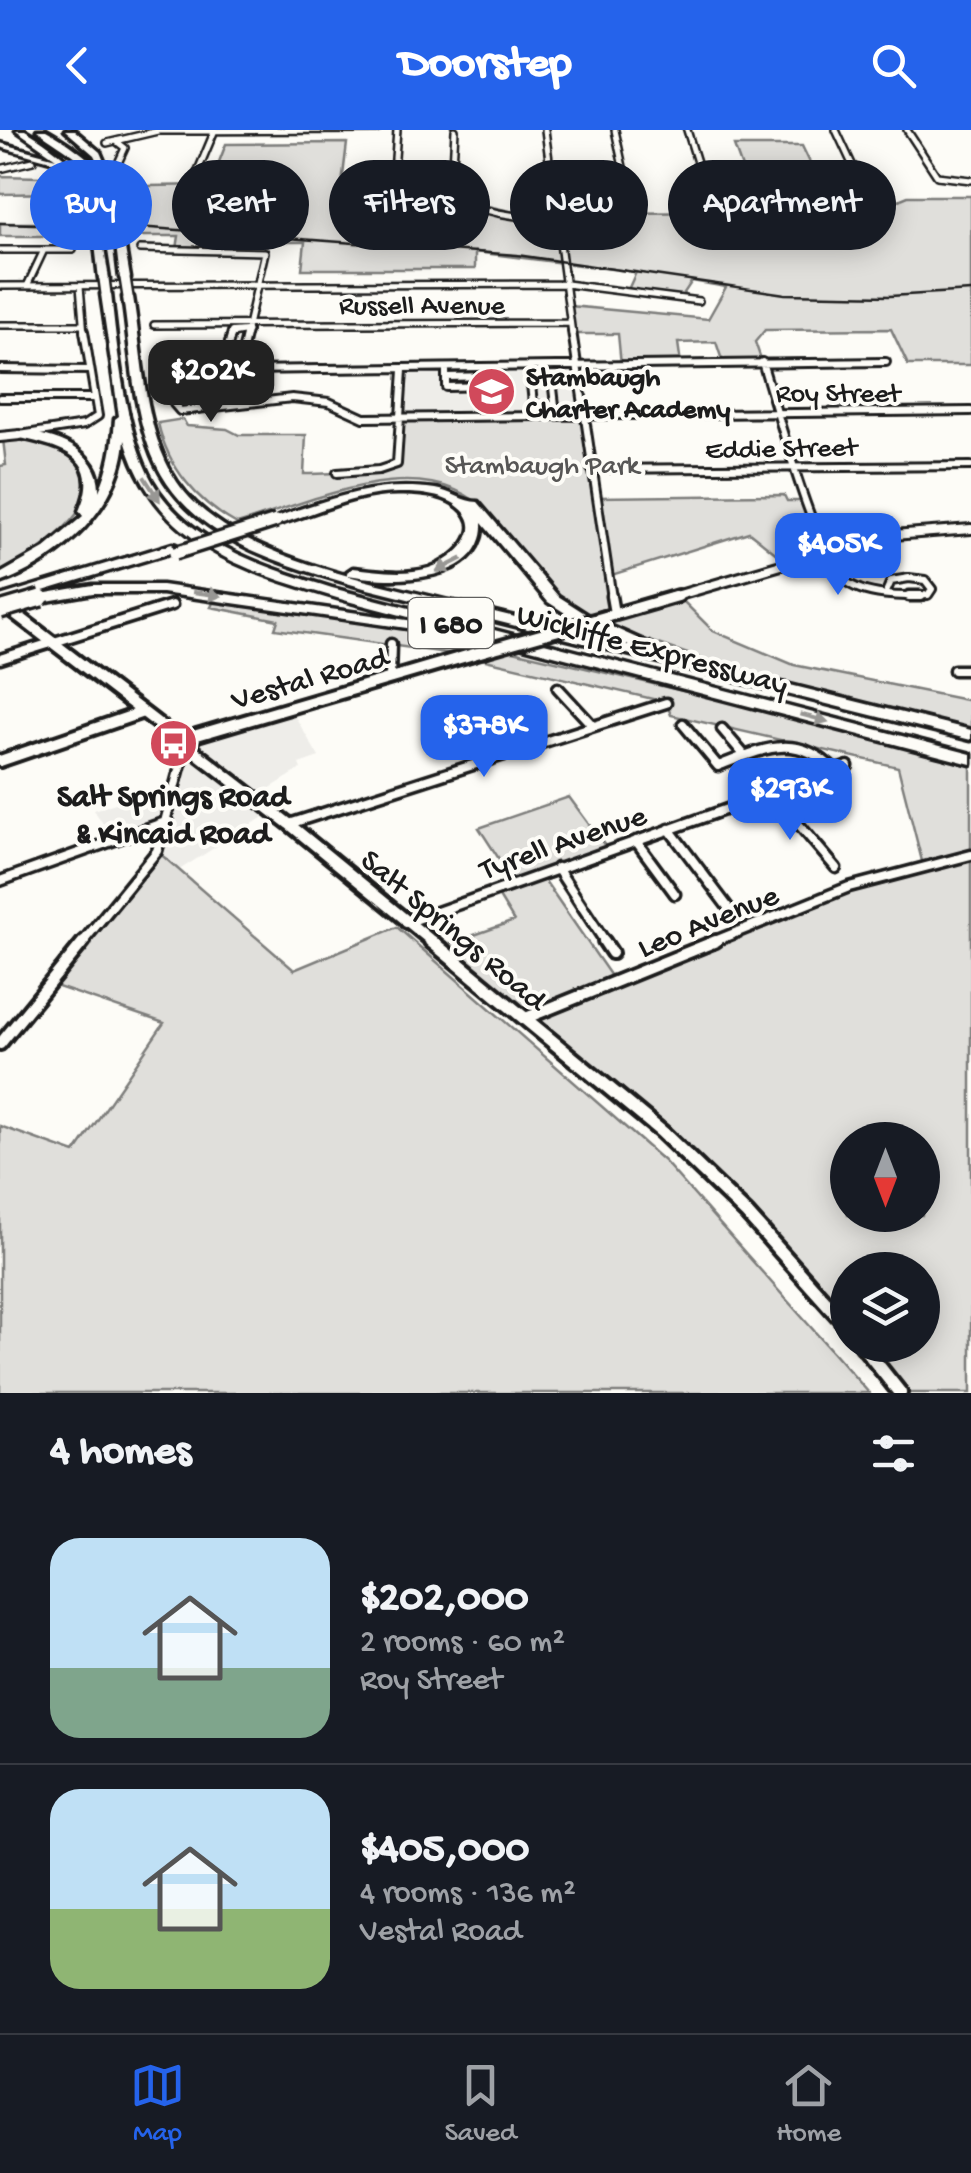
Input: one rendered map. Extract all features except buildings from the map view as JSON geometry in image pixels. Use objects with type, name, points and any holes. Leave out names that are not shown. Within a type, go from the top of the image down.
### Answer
[{"type":"highway","name":"Wickliffe Expressway","points":[[20,130],[65,160]]},
{"type":"highway","points":[[41,130],[86,160]]},
{"type":"highway","name":"Wickliffe Expressway","points":[[70,130],[102,160]]},
{"type":"highway","points":[[0,144],[51,160]]},
{"type":"highway","name":"Wickliffe Expressway","points":[[100,250],[115,366],[139,466],[146,482],[176,518],[229,554],[338,594],[971,759]]},
{"type":"highway","name":"Wickliffe Expressway","points":[[120,250],[154,441],[165,469],[189,500],[223,528],[264,550],[369,585],[971,735]]},
{"type":"highway","points":[[5,577],[41,558],[72,535],[107,491],[117,465],[121,433],[115,366]]},
{"type":"highway","points":[[5,577],[76,523],[94,490],[92,474],[76,453],[49,440],[20,434]]},
{"type":"highway","points":[[154,441],[183,485],[223,521],[265,543],[329,566],[381,576],[423,575],[461,560],[478,535],[474,518],[463,506],[442,495],[411,490],[360,496],[269,521]]},
{"type":"highway","points":[[0,605],[375,487],[410,484],[450,492],[476,507],[542,588],[568,611],[627,640],[713,668],[728,677]]},
{"type":"highway","points":[[35,595],[106,588],[185,591],[393,620],[639,672]]},
{"type":"street","points":[[107,143],[158,130],[377,130]]},
{"type":"street","points":[[202,160],[215,130]]},
{"type":"street","points":[[394,160],[397,130]]},
{"type":"street","points":[[453,160],[455,130]]},
{"type":"street","points":[[545,130],[549,160]]},
{"type":"street","points":[[615,130],[621,160]]},
{"type":"street","points":[[687,130],[696,160]]},
{"type":"street","points":[[836,130],[850,160]]},
{"type":"street","points":[[908,130],[937,176],[971,180]]},
{"type":"street","points":[[116,141],[125,148],[119,160]]},
{"type":"street","points":[[0,169],[30,162]]},
{"type":"street","points":[[0,250],[30,250]]},
{"type":"street","points":[[27,286],[44,250]]},
{"type":"street","points":[[152,250],[265,252],[230,403]]},
{"type":"street","points":[[562,250],[610,615]]},
{"type":"street","points":[[0,286],[566,284],[698,301]]},
{"type":"street","points":[[0,437],[75,426],[96,419],[78,296],[80,286]]},
{"type":"street","name":"Russell Avenue","points":[[154,324],[248,328],[570,322]]},
{"type":"street","points":[[0,326],[82,325]]},
{"type":"street","points":[[239,368],[223,364],[232,332],[248,328]]},
{"type":"street","points":[[762,362],[820,539],[830,550],[844,580],[855,587],[908,597],[928,595],[932,589],[924,580],[913,577],[891,580],[887,590]]},
{"type":"street","points":[[446,373],[576,366],[886,362]]},
{"type":"street","points":[[0,369],[90,370]]},
{"type":"street","points":[[158,371],[403,370],[492,376],[492,386],[446,387],[446,373]]},
{"type":"street","points":[[337,474],[397,464],[403,370]]},
{"type":"street","points":[[530,374],[534,414]]},
{"type":"street","points":[[533,405],[555,405],[553,388]]},
{"type":"street","points":[[0,398],[94,398]]},
{"type":"street","name":"Roy Street","points":[[230,403],[184,411],[173,406],[185,400],[327,402],[357,417],[971,411]]},
{"type":"street","name":"Eddie Street","points":[[591,469],[971,466]]},
{"type":"street","name":"Vestal Road","points":[[186,745],[197,735],[830,550],[897,532],[971,529]]},
{"type":"street","name":"Salt Springs Road","points":[[0,605],[54,642],[290,824],[691,1159],[747,1214],[830,1308]]},
{"type":"street","points":[[0,659],[172,605]]},
{"type":"street","points":[[390,679],[392,644]]},
{"type":"street","points":[[954,670],[971,670]]},
{"type":"street","points":[[558,688],[593,726]]},
{"type":"street","points":[[290,824],[666,702]]},
{"type":"street","points":[[0,760],[143,712]]},
{"type":"street","points":[[683,724],[718,766],[782,743],[811,748],[835,770]]},
{"type":"street","points":[[722,729],[745,756]]},
{"type":"street","points":[[0,1044],[156,852],[168,821],[186,745]]},
{"type":"street","name":"Tyrell Avenue","points":[[406,923],[848,766]]},
{"type":"street","points":[[772,792],[836,868]]},
{"type":"street","points":[[0,881],[168,821]]},
{"type":"street","points":[[669,829],[730,910]]},
{"type":"street","points":[[636,840],[675,894]]},
{"type":"street","name":"Leo Avenue","points":[[522,1020],[849,887],[971,855]]},
{"type":"street","points":[[557,868],[612,953]]},
{"type":"street","points":[[0,1027],[18,1020]]},
{"type":"street","points":[[875,1362],[900,1393]]},
{"type":"shaded area","name":"Stambaugh Charter Academy","points":[[577,366],[583,414],[401,417],[403,370]]},
{"type":"shaded area","points":[[290,708],[319,757],[299,764],[301,769],[256,797],[273,811],[179,870],[157,851],[167,822],[113,839],[94,810],[176,783],[191,739]]},
{"type":"green space","points":[[347,143],[345,160],[329,160],[329,250],[490,250],[490,207],[510,211],[510,250],[648,250],[648,213],[668,213],[668,250],[896,250],[896,201],[908,196],[971,196],[971,365],[908,365],[891,329],[765,330],[755,342],[762,362],[723,363],[716,342],[678,343],[681,364],[621,365],[618,334],[572,334],[569,306],[708,319],[726,287],[692,281],[680,299],[627,292],[636,272],[475,252],[475,269],[302,269],[304,250],[309,250],[309,160],[220,160],[226,144]]},
{"type":"green space","points":[[734,146],[802,146],[809,160],[739,160]]},
{"type":"green space","points":[[0,176],[30,177],[30,194],[0,194]]},
{"type":"green space","points":[[152,186],[172,186],[172,236],[152,236]]},
{"type":"green space","points":[[0,223],[30,223],[30,236],[0,236]]},
{"type":"green space","name":"Stambaugh Park","points":[[583,414],[596,497],[784,495],[787,501],[807,501],[819,539],[830,550],[788,563],[749,532],[608,576],[614,613],[677,595],[713,631],[794,665],[971,701],[971,735],[728,677],[717,664],[601,624],[610,621],[600,613],[585,617],[546,583],[491,516],[465,495],[435,484],[402,481],[368,485],[237,524],[209,505],[186,482],[169,455],[158,423],[183,419],[187,426],[227,429],[239,435],[306,435],[304,474],[363,471],[397,464],[401,417]]},
{"type":"green space","points":[[3,439],[39,441],[63,450],[86,470],[89,487],[83,505],[70,522],[33,553],[0,573],[0,466],[6,465]]},
{"type":"green space","points":[[215,599],[449,636],[971,759],[971,1393],[900,1393],[875,1362],[940,1362],[940,1252],[830,1252],[830,1309],[691,1159],[437,948],[514,921],[495,890],[514,882],[479,828],[569,797],[608,850],[541,875],[615,982],[849,887],[924,869],[898,767],[671,715],[666,702],[468,656],[275,629],[278,620],[211,607]]},
{"type":"green space","points":[[157,851],[294,970],[397,927],[664,1161],[830,1349],[830,1362],[842,1362],[869,1393],[0,1393],[0,1126],[75,1153],[164,1023],[49,984]]},
{"type":"railway","points":[[0,223],[137,227],[517,255],[785,294],[890,296],[971,291]]},
{"type":"place","name":"Stambaugh Charter Academy","points":[[491,391]]},
{"type":"place","name":"Salt Springs Road & Kincaid Road","points":[[173,744]]}]
